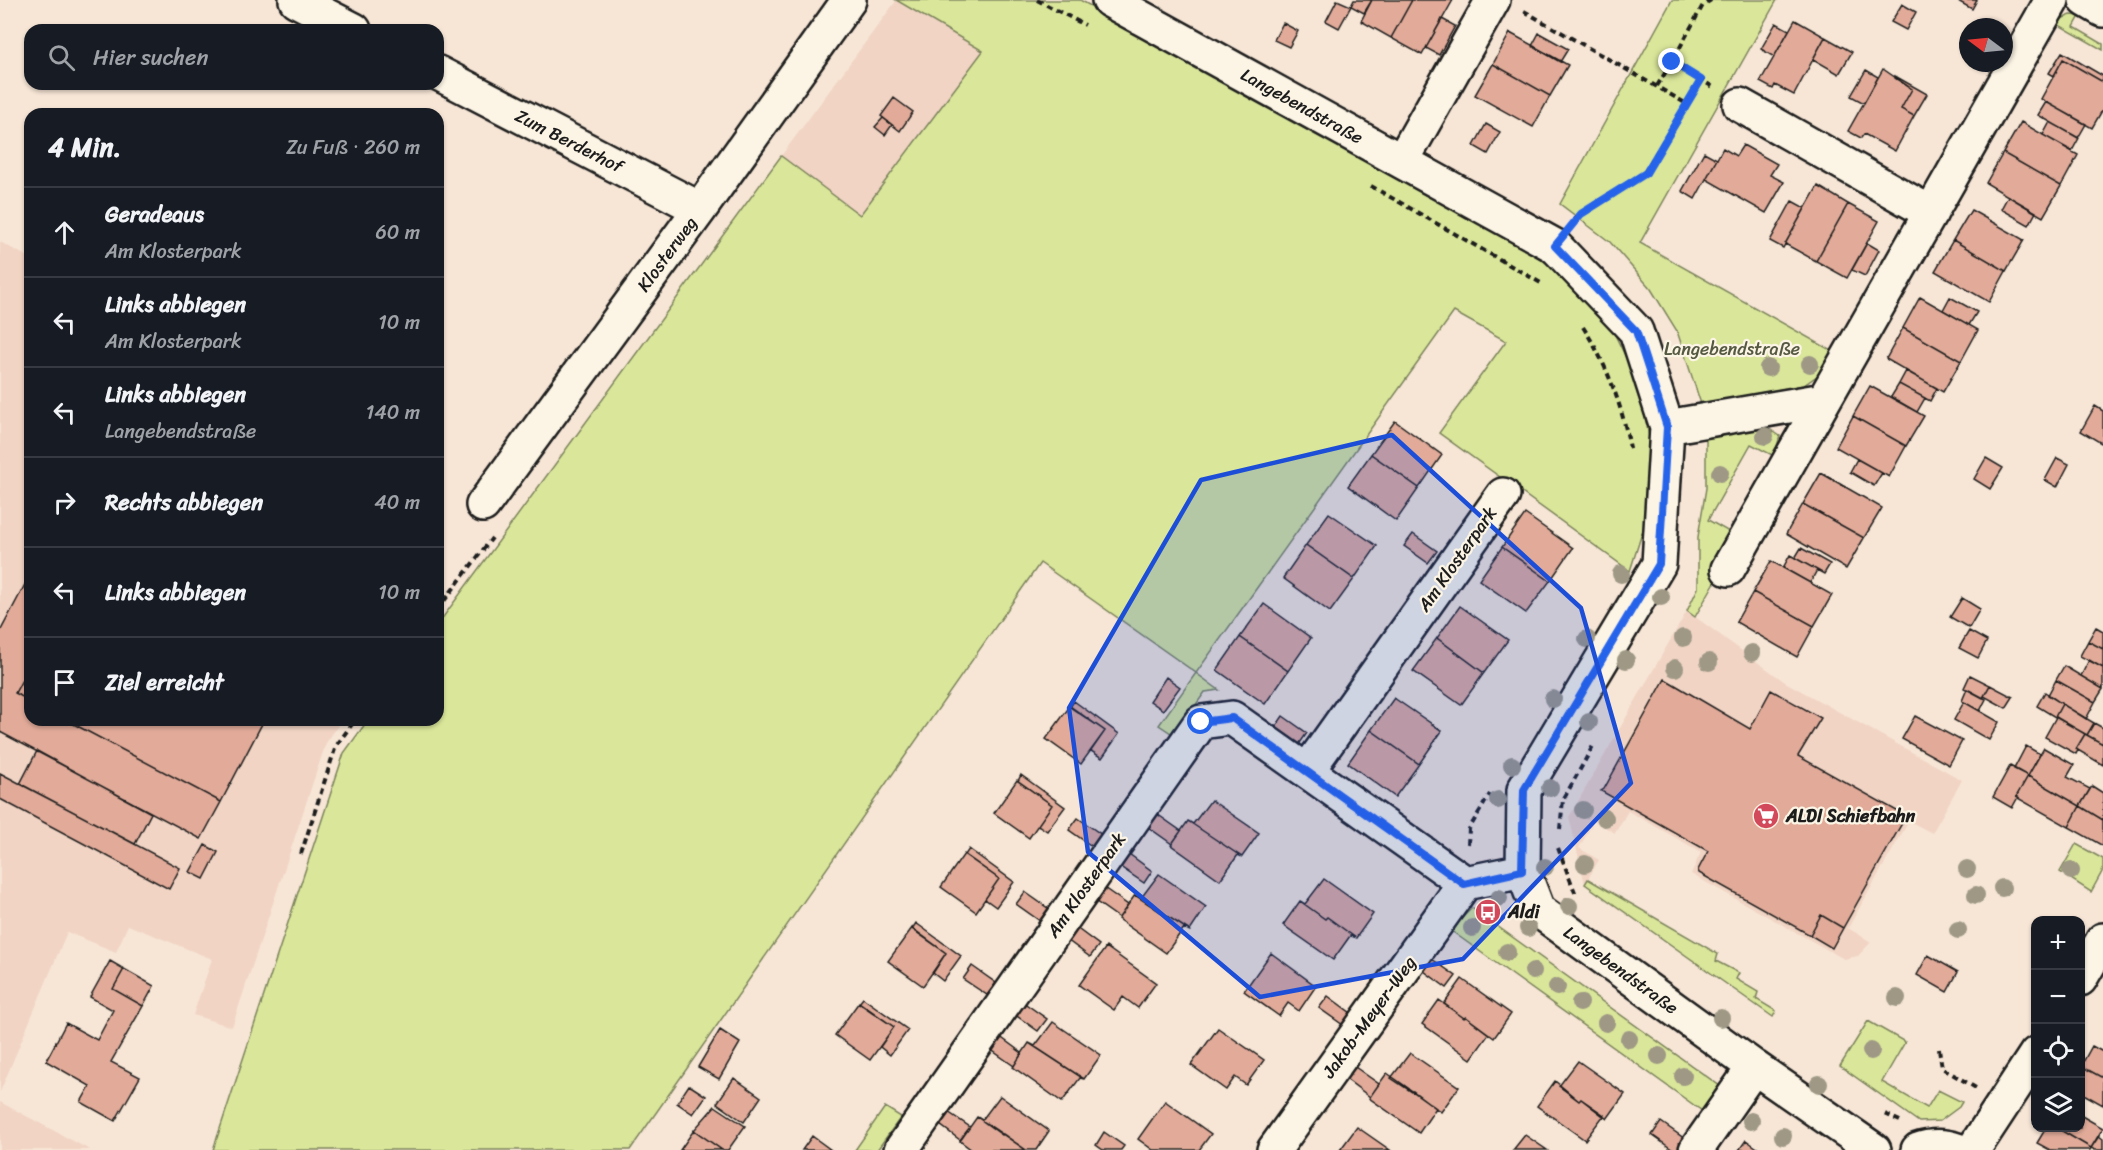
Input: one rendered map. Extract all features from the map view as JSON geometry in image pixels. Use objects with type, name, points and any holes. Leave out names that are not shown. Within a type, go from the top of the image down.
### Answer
[{"type":"street","points":[[296,0],[342,24]]},
{"type":"street","name":"Klosterweg","points":[[483,505],[700,209],[849,0]]},
{"type":"street","name":"Langebendstraße","points":[[1110,0],[1555,246],[1636,331],[1667,427],[1659,564],[1524,790],[1522,871],[1538,910],[1754,1067],[1874,1150]]},
{"type":"street","points":[[1728,568],[2052,0]]},
{"type":"street","points":[[2086,0],[2103,10]]},
{"type":"street","points":[[1402,161],[1504,3]]},
{"type":"street","name":"Zum Berderhof","points":[[444,76],[700,209]]},
{"type":"street","points":[[1740,105],[1931,213]]},
{"type":"street","points":[[1667,427],[1824,400]]},
{"type":"street","name":"Am Klosterpark","points":[[1307,771],[1503,495]]},
{"type":"street","name":"Am Klosterpark","points":[[901,1150],[1201,722],[1232,718],[1464,884]]},
{"type":"street","points":[[1464,884],[1522,871]]},
{"type":"street","name":"Jakob-Meyer-Weg","points":[[1274,1150],[1464,884]]},
{"type":"street","points":[[2085,971],[2103,940]]},
{"type":"street","points":[[1973,1150],[2031,1062]]},
{"type":"street","points":[[1696,1150],[1754,1067]]},
{"type":"street","points":[[1918,1150],[1932,1146],[1945,1146],[1957,1150]]},
{"type":"path","points":[[1037,0],[1090,28]]},
{"type":"path","points":[[1657,86],[1703,5],[1710,0]]},
{"type":"path","points":[[1504,3],[1687,104]]},
{"type":"path","points":[[1555,246],[1581,214],[1646,173],[1701,80],[1672,62]]},
{"type":"path","points":[[1364,182],[1546,286]]},
{"type":"path","points":[[1581,325],[1597,349],[1609,375],[1631,455]]},
{"type":"path","points":[[444,601],[492,537]]},
{"type":"path","points":[[301,854],[336,746],[351,726]]},
{"type":"path","points":[[1559,835],[1563,800],[1598,738]]},
{"type":"path","points":[[1464,884],[1470,830],[1493,788]]},
{"type":"path","points":[[1558,847],[1577,897]]},
{"type":"path","points":[[1939,1049],[1942,1068],[2005,1104]]},
{"type":"path","points":[[1972,1096],[1976,1088]]},
{"type":"path","points":[[1880,1111],[1900,1122]]},
{"type":"highlighted area","points":[[1392,435],[1581,608],[1631,783],[1463,959],[1260,997],[1088,852],[1069,708],[1201,480]]},
{"type":"shaded area","points":[[896,1],[984,50],[860,216],[781,156]]},
{"type":"shaded area","points":[[0,242],[24,255],[24,726],[338,726],[326,743],[232,1027],[193,1015],[212,959],[128,925],[116,952],[67,932],[0,1092]]},
{"type":"shaded area","points":[[1687,611],[1785,682],[1962,780],[1932,833],[1909,821],[1848,928],[1871,942],[1858,956],[1844,959],[1691,874],[1701,852],[1628,811],[1615,833],[1594,821],[1579,848],[1599,860],[1585,884],[1569,817]]},
{"type":"shaded area","points":[[0,1102],[90,1150],[0,1150]]},
{"type":"green space","points":[[896,0],[1080,0],[1523,247],[1569,279],[1613,331],[1637,380],[1652,450],[1648,514],[1630,571],[1439,433],[1506,341],[1454,312],[1196,673],[1040,563],[630,1150],[213,1150],[344,753],[364,726],[444,726],[444,616],[781,156],[860,215],[983,51]]},
{"type":"green space","points":[[1672,0],[1777,0],[1640,243],[1834,352],[1821,373],[1804,385],[1701,404],[1677,331],[1651,289],[1610,242],[1560,204]]},
{"type":"green space","points":[[2071,15],[2080,16],[2074,27],[2103,44],[2103,50],[2059,25],[2061,19]]},
{"type":"green space","points":[[1765,426],[1780,436],[1774,456],[1751,444],[1708,520],[1731,533],[1712,568],[1715,582],[1695,617],[1687,611],[1698,588],[1698,537],[1706,488],[1706,438]]},
{"type":"green space","points":[[1196,673],[1219,690],[1205,692],[1174,735],[1159,725]]},
{"type":"green space","points":[[2076,844],[2103,859],[2103,870],[2091,892],[2060,872]]},
{"type":"green space","points":[[1588,879],[1718,954],[1716,961],[1739,973],[1736,979],[1758,992],[1756,999],[1776,1011],[1773,1017],[1585,884]]},
{"type":"green space","points":[[1472,908],[1724,1089],[1705,1113],[1450,930]]},
{"type":"green space","points":[[1868,1021],[1905,1042],[1882,1082],[1927,1108],[1938,1090],[1962,1102],[1959,1107],[1940,1121],[1919,1122],[1840,1066]]},
{"type":"green space","points":[[885,1107],[901,1117],[877,1150],[855,1150]]},
{"type":"building","points":[[1337,0],[1351,6],[1339,28],[1326,21]]},
{"type":"building","points":[[1354,0],[1372,0],[1364,13],[1351,6]]},
{"type":"building","points":[[1372,0],[1412,0],[1391,38],[1361,21]]},
{"type":"building","points":[[1412,0],[1453,0],[1422,55],[1391,38]]},
{"type":"building","points":[[1956,0],[1977,0],[1972,9]]},
{"type":"building","points":[[1902,4],[1916,12],[1906,30],[1891,22]]},
{"type":"building","points":[[1442,19],[1455,26],[1439,55],[1426,48]]},
{"type":"building","points":[[1795,20],[1825,37],[1794,95],[1775,85],[1773,89],[1760,82]]},
{"type":"building","points":[[1283,23],[1298,31],[1289,47],[1274,40]]},
{"type":"building","points":[[1776,23],[1789,30],[1774,57],[1761,49]]},
{"type":"building","points":[[1510,33],[1568,65],[1550,96],[1493,64]]},
{"type":"building","points":[[1539,33],[1568,49],[1560,62],[1532,46]]},
{"type":"building","points":[[1825,37],[1852,52],[1839,74],[1813,59]]},
{"type":"building","points":[[2062,52],[2103,76],[2103,82],[2063,59],[2054,76],[2049,73]]},
{"type":"building","points":[[2063,59],[2103,82],[2103,109],[2092,128],[2041,99]]},
{"type":"building","points":[[1493,64],[1550,96],[1533,127],[1475,95]]},
{"type":"building","points":[[1883,69],[1912,89],[1901,109],[1914,116],[1895,151],[1864,134],[1861,138],[1848,131]]},
{"type":"building","points":[[1866,70],[1878,77],[1864,103],[1851,96]]},
{"type":"building","points":[[1895,76],[1927,94],[1914,116],[1901,109],[1912,89]]},
{"type":"building","points":[[894,98],[913,112],[900,131],[881,116]]},
{"type":"building","points":[[2046,102],[2086,124],[2078,138],[2038,115]]},
{"type":"building","points":[[883,118],[892,125],[885,135],[875,127]]},
{"type":"building","points":[[2021,122],[2078,155],[2061,186],[2003,153]]},
{"type":"building","points":[[2050,122],[2079,138],[2072,151],[2043,135]]},
{"type":"building","points":[[1486,124],[1500,132],[1488,154],[1474,146]]},
{"type":"building","points":[[1743,145],[1777,164],[1770,175],[1784,182],[1766,213],[1706,179],[1723,148],[1736,156]]},
{"type":"building","points":[[1704,152],[1717,159],[1695,199],[1682,191]]},
{"type":"building","points":[[2003,153],[2061,186],[2043,217],[1986,183]]},
{"type":"building","points":[[1818,186],[1848,204],[1816,261],[1785,244]]},
{"type":"building","points":[[2008,196],[2036,212],[2029,225],[2001,209]]},
{"type":"building","points":[[1792,201],[1805,208],[1783,248],[1770,241]]},
{"type":"building","points":[[1848,204],[1879,221],[1847,278],[1816,261]]},
{"type":"building","points":[[1971,210],[2024,240],[2006,271],[1953,240]]},
{"type":"building","points":[[1953,240],[2006,271],[1989,302],[1935,271]]},
{"type":"building","points":[[1867,243],[1879,250],[1865,276],[1852,270]]},
{"type":"building","points":[[1920,297],[1978,330],[1961,361],[1903,328]]},
{"type":"building","points":[[1950,297],[1977,312],[1969,325],[1943,310]]},
{"type":"building","points":[[1903,328],[1961,361],[1943,392],[1886,359]]},
{"type":"building","points":[[1906,371],[1937,388],[1930,401],[1899,384]]},
{"type":"building","points":[[1899,384],[1925,398],[1917,412],[1891,397]]},
{"type":"building","points":[[1870,386],[1924,416],[1906,446],[1853,416]]},
{"type":"building","points":[[2095,406],[2103,411],[2101,443],[2081,431]]},
{"type":"building","points":[[1853,416],[1906,446],[1889,477],[1836,447]]},
{"type":"building","points":[[1395,421],[1442,455],[1419,488],[1371,454]]},
{"type":"building","points":[[1371,454],[1419,488],[1396,521],[1348,486]]},
{"type":"building","points":[[1986,458],[2003,468],[1990,489],[1974,479]]},
{"type":"building","points":[[2057,458],[2069,464],[2057,487],[2045,480]]},
{"type":"building","points":[[1857,459],[1882,473],[1874,486],[1850,472]]},
{"type":"building","points":[[1821,473],[1882,508],[1864,538],[1803,504]]},
{"type":"building","points":[[1803,504],[1864,538],[1846,569],[1786,534]]},
{"type":"building","points":[[1329,513],[1377,546],[1354,579],[1306,545]]},
{"type":"building","points":[[1525,514],[1573,548],[1550,581],[1502,547]]},
{"type":"building","points":[[1413,534],[1437,551],[1428,563],[1404,546]]},
{"type":"building","points":[[1306,545],[1354,579],[1330,612],[1283,578]]},
{"type":"building","points":[[1502,547],[1550,581],[1526,613],[1479,580]]},
{"type":"building","points":[[1801,548],[1830,564],[1824,574],[1795,558]]},
{"type":"building","points":[[1790,555],[1817,570],[1810,583],[1783,568]]},
{"type":"building","points":[[1771,561],[1832,595],[1814,626],[1753,592]]},
{"type":"building","points":[[24,586],[24,676],[15,693],[24,698],[24,726],[77,726],[221,802],[201,839],[0,732],[0,632]]},
{"type":"building","points":[[1753,592],[1814,626],[1797,657],[1736,622]]},
{"type":"building","points":[[1962,598],[1980,609],[1969,628],[1950,617]]},
{"type":"building","points":[[1264,604],[1311,638],[1288,671],[1240,637]]},
{"type":"building","points":[[1460,606],[1508,640],[1484,673],[1437,638]]},
{"type":"building","points":[[2096,627],[2103,631],[2103,649],[2088,641]]},
{"type":"building","points":[[1969,631],[1987,641],[1978,658],[1959,648]]},
{"type":"building","points":[[1240,637],[1288,671],[1265,704],[1217,670]]},
{"type":"building","points":[[1437,638],[1484,673],[1461,705],[1413,671]]},
{"type":"building","points":[[2088,641],[2103,649],[2103,668],[2080,656]]},
{"type":"building","points":[[2089,660],[2103,668],[2103,689],[2081,676]]},
{"type":"building","points":[[2064,666],[2103,689],[2095,702],[2056,680]]},
{"type":"building","points":[[1970,675],[1990,685],[1983,698],[1964,688]]},
{"type":"building","points":[[24,676],[24,698],[15,693]]},
{"type":"building","points":[[1166,677],[1180,687],[1163,710],[1150,701]]},
{"type":"building","points":[[1665,679],[1750,729],[1771,690],[1821,718],[1798,756],[1906,816],[1843,928],[1821,915],[1810,935],[1699,873],[1698,870],[1708,851],[1601,791]]},
{"type":"building","points":[[2056,680],[2095,702],[2086,719],[2048,695]]},
{"type":"building","points":[[1990,685],[2013,697],[2006,708],[1984,696]]},
{"type":"building","points":[[1967,689],[1986,699],[1980,711],[1962,701]]},
{"type":"building","points":[[2045,692],[2062,704],[2055,717],[2037,706]]},
{"type":"building","points":[[1394,698],[1442,731],[1419,764],[1371,730]]},
{"type":"building","points":[[1074,701],[1119,734],[1102,758],[1091,751],[1105,731],[1070,707]]},
{"type":"building","points":[[1964,702],[1999,722],[1989,740],[1954,720]]},
{"type":"building","points":[[2062,704],[2094,723],[2087,735],[2055,717]]},
{"type":"building","points":[[1070,706],[1105,731],[1081,764],[1046,739]]},
{"type":"building","points":[[1283,716],[1307,733],[1298,746],[1274,729]]},
{"type":"building","points":[[1915,716],[1962,741],[1949,765],[1902,739]]},
{"type":"building","points":[[2056,717],[2085,734],[2076,749],[2078,750],[2076,754],[2045,737]]},
{"type":"building","points":[[2094,723],[2103,728],[2103,744],[2087,735]]},
{"type":"building","points":[[77,726],[261,726],[221,802]]},
{"type":"building","points":[[1371,730],[1419,764],[1395,797],[1348,763]]},
{"type":"building","points":[[2085,734],[2103,744],[2103,765],[2076,749]]},
{"type":"building","points":[[2026,746],[2040,754],[2028,776],[2014,769]]},
{"type":"building","points":[[2044,748],[2074,765],[2067,777],[2090,789],[2080,806],[2028,776]]},
{"type":"building","points":[[37,751],[151,813],[135,844],[20,784]]},
{"type":"building","points":[[2010,766],[2028,776],[2012,808],[1993,797]]},
{"type":"building","points":[[0,773],[180,868],[169,889],[0,799]]},
{"type":"building","points":[[1021,775],[1065,807],[1047,831],[1038,825],[1052,805],[1018,781]]},
{"type":"building","points":[[2028,776],[2080,806],[2069,827],[2016,797]]},
{"type":"building","points":[[1017,780],[1052,805],[1029,838],[994,813]]},
{"type":"building","points":[[2092,786],[2103,793],[2103,820],[2080,806]]},
{"type":"building","points":[[1211,800],[1259,833],[1242,857],[1188,821],[1193,824]]},
{"type":"building","points":[[2080,806],[2103,820],[2103,846],[2069,827]]},
{"type":"building","points":[[1157,814],[1181,831],[1172,844],[1148,827]]},
{"type":"building","points":[[1078,818],[1102,835],[1093,847],[1069,830]]},
{"type":"building","points":[[1188,821],[1242,857],[1238,855],[1220,880],[1171,845]]},
{"type":"building","points":[[205,845],[218,852],[204,879],[190,872]]},
{"type":"building","points":[[969,849],[1014,882],[996,907],[985,899],[999,879],[965,855]]},
{"type":"building","points":[[964,854],[999,879],[976,912],[941,887]]},
{"type":"building","points":[[1129,854],[1152,871],[1144,883],[1119,866]]},
{"type":"building","points":[[1159,874],[1206,907],[1190,931],[1135,895],[1141,898]]},
{"type":"building","points":[[1324,879],[1373,914],[1356,938],[1300,901],[1305,904]]},
{"type":"building","points":[[1104,888],[1128,905],[1119,918],[1095,901]]},
{"type":"building","points":[[1025,892],[1049,909],[1040,921],[1016,904]]},
{"type":"building","points":[[1135,895],[1190,931],[1184,928],[1166,953],[1118,919]]},
{"type":"building","points":[[1300,901],[1356,938],[1350,936],[1333,960],[1283,925]]},
{"type":"building","points":[[1821,915],[1843,928],[1832,948],[1810,935]]},
{"type":"building","points":[[916,923],[961,956],[943,981],[933,973],[946,953],[912,929]]},
{"type":"building","points":[[1075,927],[1099,945],[1090,957],[1067,940]]},
{"type":"building","points":[[912,928],[946,953],[923,986],[888,961]]},
{"type":"building","points":[[1106,947],[1156,983],[1138,1008],[1123,997],[1114,1010],[1079,985]]},
{"type":"building","points":[[1271,953],[1316,986],[1299,1011],[1288,1003],[1279,1016],[1244,991]]},
{"type":"building","points":[[1928,955],[1958,972],[1947,992],[1917,975]]},
{"type":"building","points":[[1432,959],[1456,976],[1447,988],[1424,971]]},
{"type":"building","points":[[110,961],[124,969],[113,989],[143,1006],[111,1062],[140,1077],[115,1121],[81,1102],[90,1086],[46,1061],[66,1023],[97,1040],[113,1010],[90,997]]},
{"type":"building","points":[[972,966],[996,983],[987,995],[963,979]]},
{"type":"building","points":[[124,969],[154,986],[143,1006],[113,989]]},
{"type":"building","points":[[1462,979],[1511,1014],[1494,1038],[1444,1004]]},
{"type":"building","points":[[1328,996],[1351,1013],[1343,1025],[1319,1008]]},
{"type":"building","points":[[863,998],[908,1030],[890,1055],[880,1047],[894,1027],[859,1003]]},
{"type":"building","points":[[1439,1000],[1489,1034],[1471,1059],[1422,1024]]},
{"type":"building","points":[[859,1002],[894,1027],[870,1060],[835,1035]]},
{"type":"building","points":[[1023,1002],[1047,1019],[1038,1031],[1014,1014]]},
{"type":"building","points":[[1053,1022],[1101,1055],[1084,1079],[1029,1043],[1035,1046]]},
{"type":"building","points":[[1218,1028],[1264,1060],[1246,1085],[1235,1077],[1226,1090],[1191,1065]]},
{"type":"building","points":[[720,1030],[740,1043],[719,1079],[698,1067]]},
{"type":"building","points":[[999,1036],[1022,1053],[1014,1066],[990,1049]]},
{"type":"building","points":[[1029,1043],[1084,1079],[1080,1078],[1062,1102],[1013,1067]]},
{"type":"building","points":[[2092,1046],[2103,1052],[2103,1078],[2085,1068],[2085,1059]]},
{"type":"building","points":[[1410,1053],[1459,1087],[1441,1112],[1391,1078]]},
{"type":"building","points":[[1578,1061],[1625,1094],[1607,1119],[1559,1086]]},
{"type":"building","points":[[1355,1067],[1379,1084],[1370,1097],[1346,1079]]},
{"type":"building","points":[[2085,1068],[2103,1078],[2103,1105],[2085,1095]]},
{"type":"building","points":[[1387,1073],[1436,1108],[1419,1133],[1369,1098]]},
{"type":"building","points":[[734,1078],[761,1097],[744,1122],[717,1103]]},
{"type":"building","points":[[1555,1081],[1579,1101],[1581,1099],[1604,1115],[1585,1140],[1537,1106]]},
{"type":"building","points":[[689,1085],[706,1096],[693,1114],[677,1103]]},
{"type":"building","points":[[1000,1096],[1049,1131],[1036,1150],[1026,1150],[977,1117],[982,1120]]},
{"type":"building","points":[[1165,1101],[1211,1134],[1199,1150],[1153,1150],[1138,1139]]},
{"type":"building","points":[[715,1106],[745,1126],[728,1150],[722,1150],[694,1130]]},
{"type":"building","points":[[945,1110],[970,1127],[960,1140],[936,1122]]},
{"type":"building","points":[[977,1117],[1026,1150],[972,1150],[960,1141]]},
{"type":"building","points":[[2085,1118],[2103,1128],[2091,1148],[2064,1132],[2085,1132]]},
{"type":"building","points":[[1661,1122],[1685,1139],[1677,1150],[1673,1150],[1652,1135]]},
{"type":"building","points":[[1357,1127],[1390,1150],[1340,1150]]},
{"type":"building","points":[[694,1130],[722,1150],[680,1150]]},
{"type":"building","points":[[1104,1132],[1124,1146],[1121,1150],[1103,1150],[1096,1145]]},
{"type":"building","points":[[2044,1132],[2064,1132],[2091,1148],[2090,1150],[2050,1150],[2037,1143]]},
{"type":"building","points":[[1525,1135],[1547,1150],[1513,1150]]},
{"type":"building","points":[[812,1136],[831,1150],[802,1150]]},
{"type":"building","points":[[2099,1136],[2103,1139],[2103,1150],[2095,1150],[2091,1148]]},
{"type":"building","points":[[1746,1140],[1760,1150],[1739,1150]]},
{"type":"place","name":"ALDI Schiefbahn","points":[[1766,816]]},
{"type":"place","name":"Aldi","points":[[1488,912]]},
{"type":"route","points":[[1201,722],[1232,718],[1464,884],[1522,871],[1524,790],[1659,564],[1667,427],[1636,331],[1555,246],[1581,214],[1646,173],[1701,80],[1672,62]]}]
